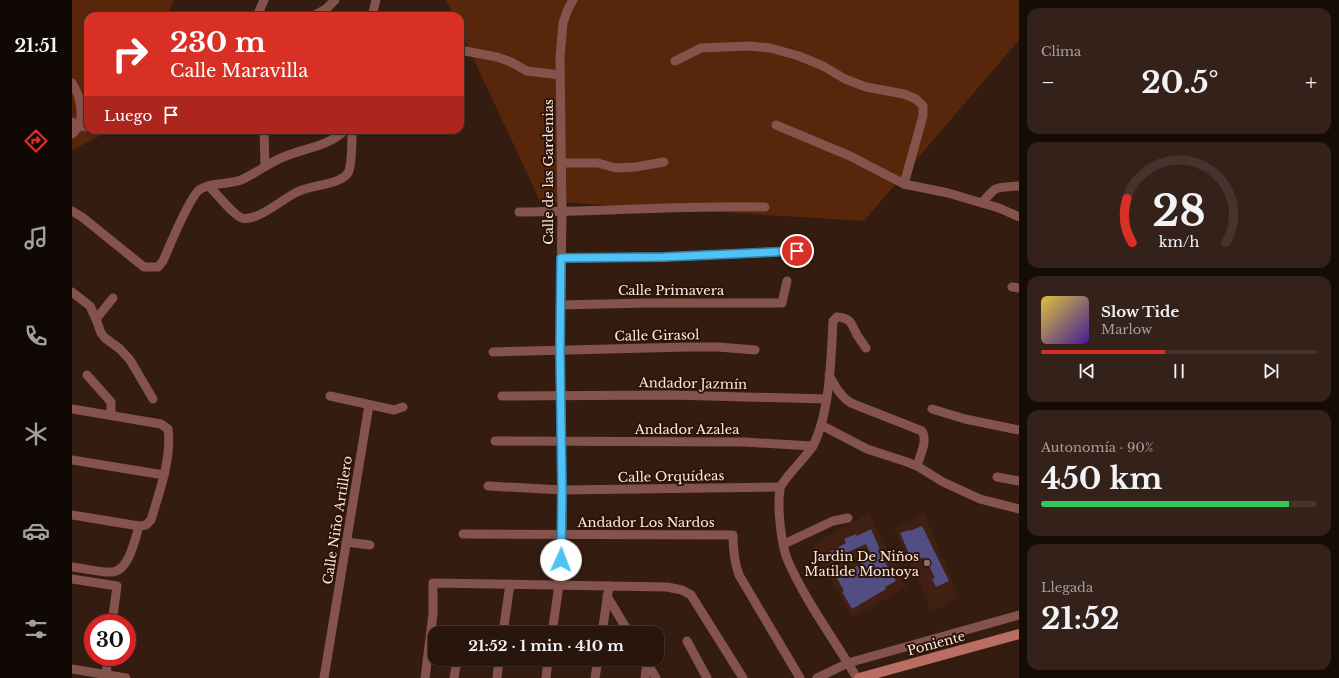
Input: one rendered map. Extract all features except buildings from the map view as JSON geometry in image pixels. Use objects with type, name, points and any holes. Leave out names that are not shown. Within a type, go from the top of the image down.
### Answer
[{"type":"street","points":[[257,12],[258,0]]},
{"type":"street","points":[[258,12],[264,0]]},
{"type":"street","points":[[320,12],[326,9],[335,0]]},
{"type":"street","points":[[373,12],[376,0]]},
{"type":"street","name":"Calle de las Gardenias","points":[[553,626],[559,585],[562,535],[560,305],[562,212],[560,75],[563,23],[573,0]]},
{"type":"street","points":[[675,62],[701,48],[749,46],[770,48],[800,56],[823,66],[845,79],[866,87],[904,94],[916,100],[923,106],[923,116],[904,184]]},
{"type":"street","points":[[464,51],[497,57],[511,62],[527,71],[560,75]]},
{"type":"street","points":[[72,83],[76,89],[81,117],[80,125],[72,134]]},
{"type":"street","points":[[776,125],[850,156],[904,184],[948,193],[999,208],[1019,217]]},
{"type":"street","points":[[264,134],[265,166]]},
{"type":"street","points":[[72,211],[82,217],[144,267],[158,267],[163,261],[192,199],[200,190],[210,186],[232,183],[241,180],[282,157],[326,143],[338,137],[341,134]]},
{"type":"street","points":[[210,186],[237,215],[243,218],[250,218],[273,208],[284,199],[299,191],[339,181],[348,172],[352,134]]},
{"type":"street","points":[[561,163],[598,163],[616,168],[635,167],[664,162]]},
{"type":"street","points":[[982,203],[995,188],[1002,186],[1019,186]]},
{"type":"street","points":[[519,212],[562,212],[717,206],[765,207]]},
{"type":"street","points":[[561,258],[663,257],[797,251]]},
{"type":"street","name":"Calle Primavera","points":[[560,305],[647,303],[782,303],[787,281]]},
{"type":"street","points":[[72,292],[90,306],[101,333],[105,338],[120,349],[130,360],[154,399]]},
{"type":"street","points":[[96,319],[113,298]]},
{"type":"street","points":[[858,678],[803,590],[788,559],[784,544],[779,510],[780,487],[812,446],[821,425],[829,375],[833,321],[837,317],[848,320],[852,324],[866,348]]},
{"type":"street","name":"Calle Girasol","points":[[493,352],[718,347],[755,350]]},
{"type":"street","points":[[87,375],[111,402],[111,415]]},
{"type":"street","points":[[829,375],[836,388],[847,400],[922,431],[925,435],[925,440],[917,466]]},
{"type":"street","points":[[330,396],[394,410],[403,407]]},
{"type":"street","name":"Andador Jazmín","points":[[502,396],[679,396],[826,399]]},
{"type":"street","name":"Calle Niño Artillero","points":[[324,678],[369,405]]},
{"type":"street","points":[[72,409],[161,424],[168,429],[169,437],[164,475],[151,520],[146,525],[139,526],[72,515]]},
{"type":"street","points":[[932,409],[965,419],[1019,430]]},
{"type":"street","points":[[821,425],[866,449],[917,466],[943,482],[980,499],[1019,509]]},
{"type":"street","name":"Andador Azalea","points":[[495,441],[730,442],[812,446]]},
{"type":"street","points":[[72,460],[164,475]]},
{"type":"street","points":[[997,477],[1019,481]]},
{"type":"street","name":"Calle Orquídeas","points":[[488,486],[562,490],[780,487]]},
{"type":"street","points":[[784,544],[833,521],[848,518]]},
{"type":"street","points":[[72,567],[113,572],[121,569],[131,555],[139,526]]},
{"type":"street","name":"Andador Los Nardos","points":[[463,534],[733,535],[733,552],[739,575],[800,678]]},
{"type":"street","points":[[346,542],[370,545]]},
{"type":"street","points":[[72,579],[117,586],[113,614]]},
{"type":"street","points":[[425,678],[433,614],[433,583],[667,587],[682,590],[691,595],[743,678]]},
{"type":"street","points":[[504,626],[510,584]]},
{"type":"street","points":[[603,626],[608,586]]},
{"type":"street","points":[[607,596],[625,626]]},
{"type":"street","points":[[818,678],[848,663],[1019,614]]},
{"type":"street","name":"Poniente","points":[[858,678],[1019,634]]},
{"type":"street","points":[[687,641],[707,678]]},
{"type":"street","points":[[105,676],[107,666]]},
{"type":"street","points":[[454,678],[456,666]]},
{"type":"street","points":[[497,678],[498,666]]},
{"type":"street","points":[[546,678],[547,666]]},
{"type":"street","points":[[595,678],[597,666]]},
{"type":"street","points":[[645,678],[646,666]]},
{"type":"street","points":[[649,666],[656,678]]},
{"type":"street","points":[[72,669],[105,676],[126,678]]},
{"type":"shaded area","points":[[72,0],[174,0],[169,12],[84,12],[84,134],[103,134],[72,150]]},
{"type":"shaded area","points":[[446,0],[1019,0],[1019,40],[864,221],[540,201],[464,39],[464,12],[452,12]]},
{"type":"shaded area","points":[[869,513],[907,587],[852,618],[813,545]]},
{"type":"shaded area","name":"Jardin De Niños Matilde Montoya","points":[[924,513],[959,597],[932,612],[894,528]]},
{"type":"place","name":"Jardin De Niños Matilde Montoya","points":[[927,563]]},
{"type":"route","points":[[561,560],[561,258],[663,257],[797,251]]}]
